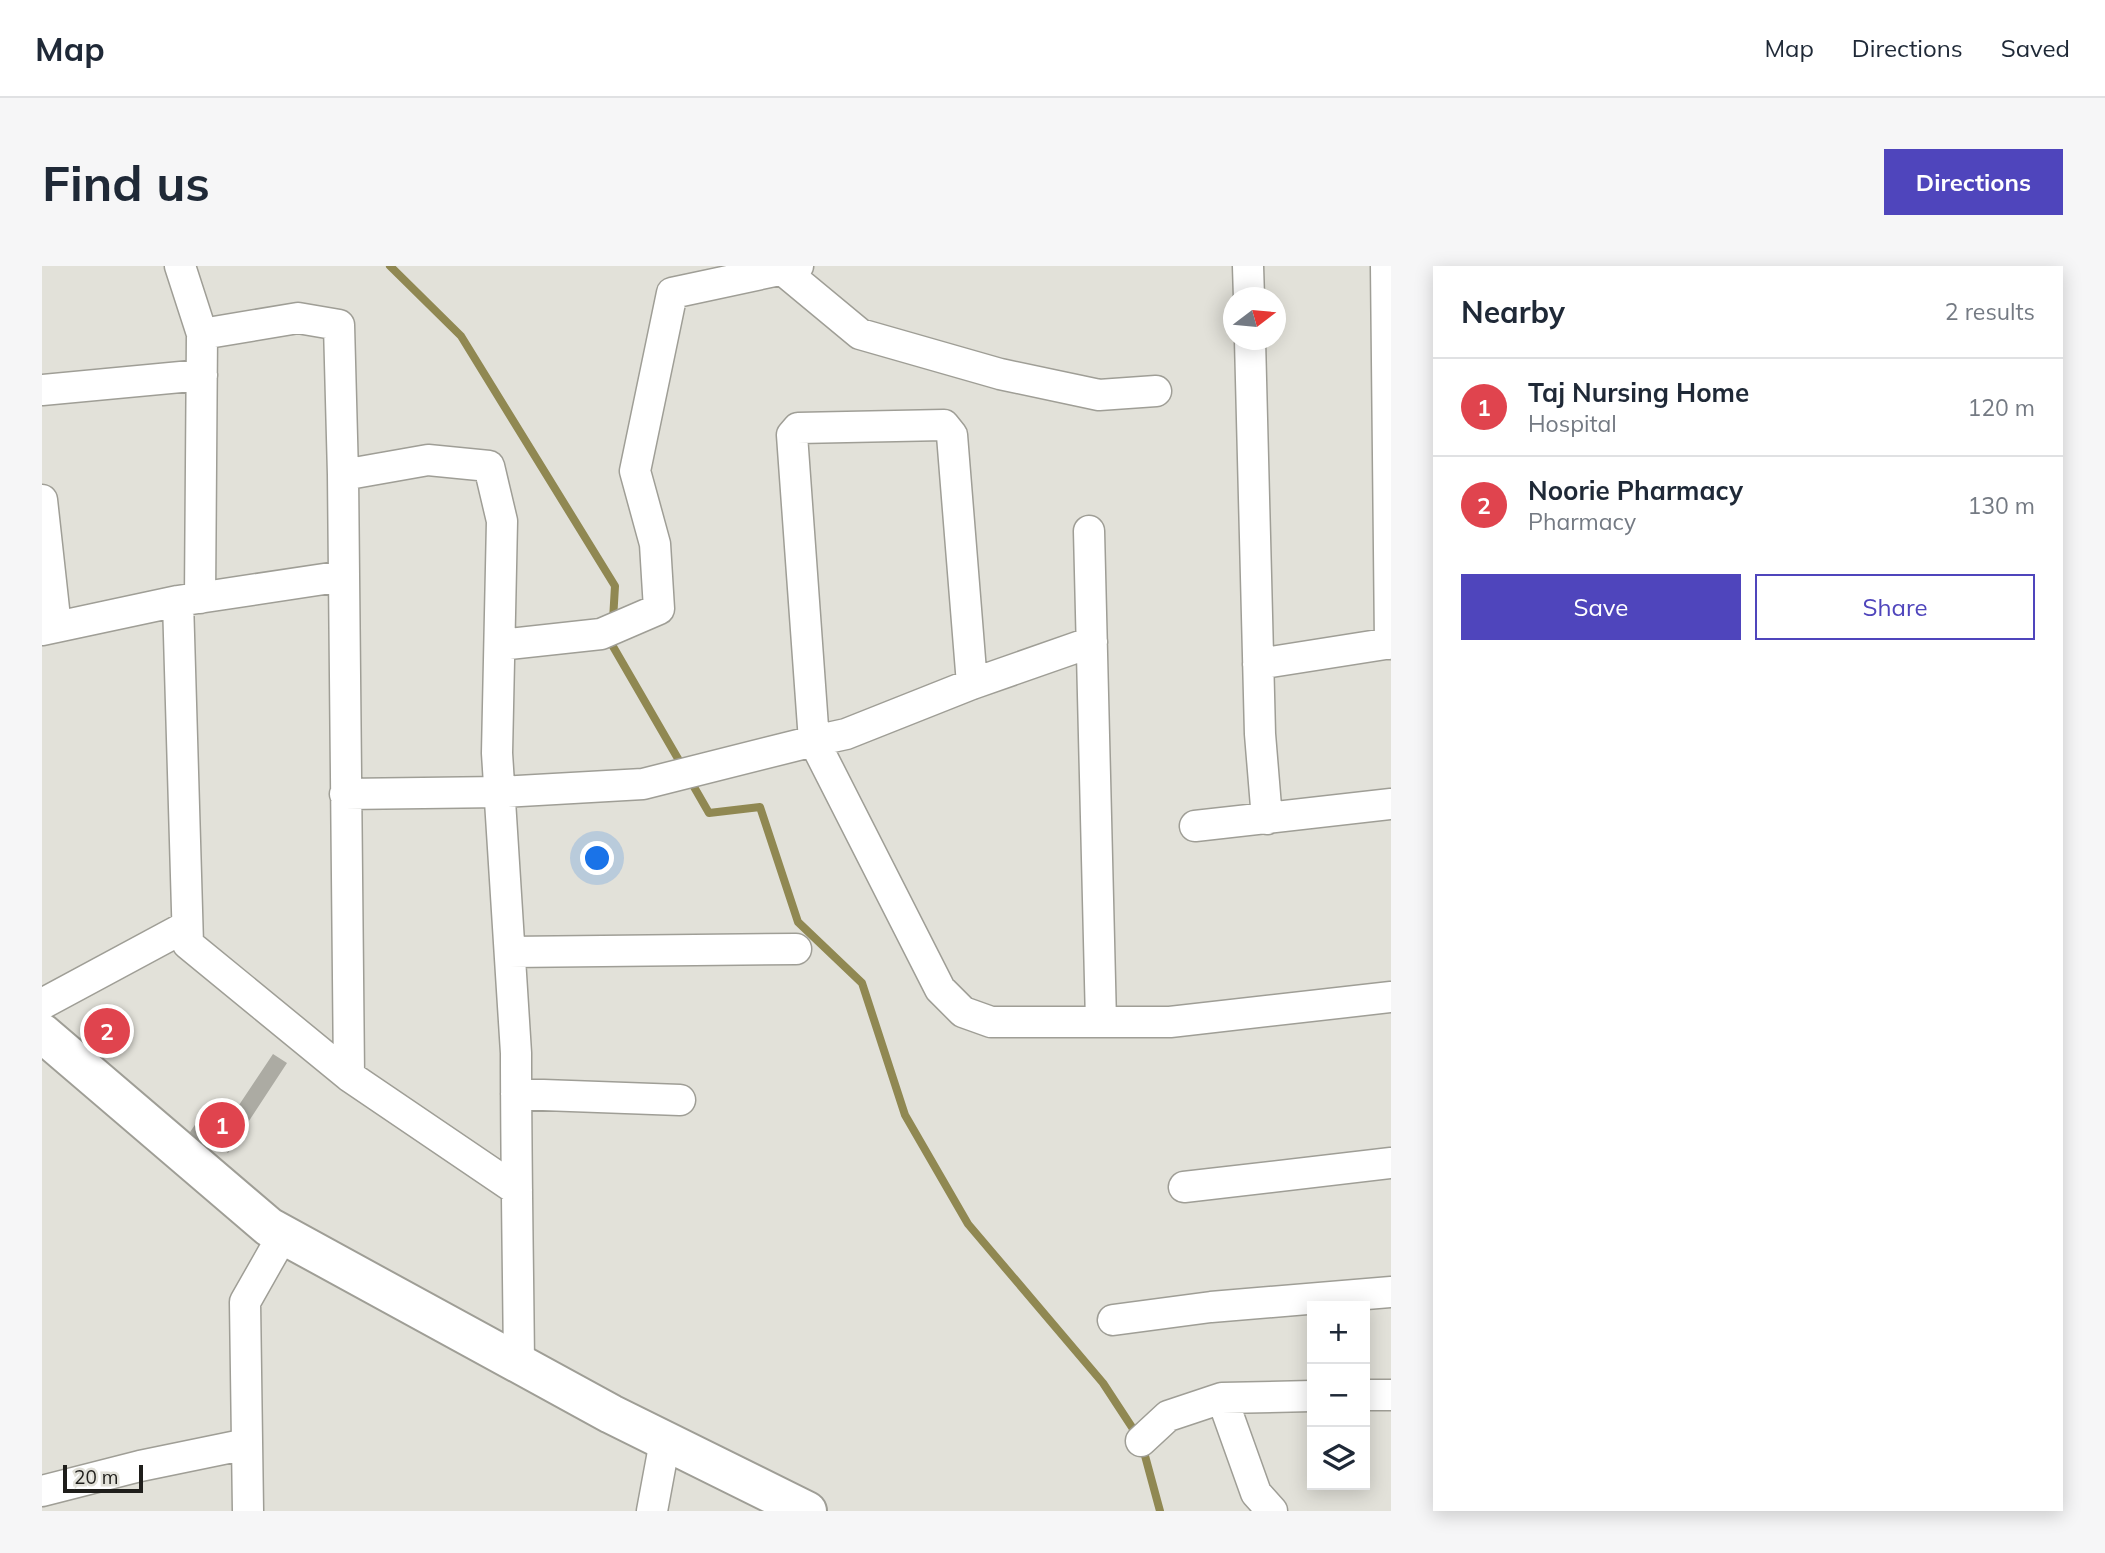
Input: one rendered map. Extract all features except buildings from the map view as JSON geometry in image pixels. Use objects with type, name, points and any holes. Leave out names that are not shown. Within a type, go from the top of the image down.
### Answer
[{"type":"street","points":[[180,266],[202,334],[189,599],[188,944],[349,1076],[517,1190]]},
{"type":"street","points":[[1248,266],[1249,287]]},
{"type":"street","points":[[1258,664],[1391,644],[1386,266]]},
{"type":"street","points":[[500,645],[601,634],[659,609],[655,544],[635,471],[672,293],[786,268],[860,334],[1000,374],[1100,395],[1156,391]]},
{"type":"street","points":[[202,334],[298,318],[339,325],[349,1076]]},
{"type":"street","points":[[1250,350],[1258,664],[1268,819]]},
{"type":"street","points":[[42,390],[202,374]]},
{"type":"street","points":[[972,684],[952,435],[944,425],[798,428],[792,435],[814,741],[940,989],[963,1012],[991,1022],[1170,1022],[1391,998]]},
{"type":"street","points":[[343,475],[428,460],[489,466],[502,521],[498,753],[516,1094],[519,1364]]},
{"type":"street","points":[[42,500],[49,628],[189,599],[344,576]]},
{"type":"street","points":[[1089,531],[1101,1022]]},
{"type":"street","points":[[345,794],[501,792],[643,784],[846,734],[972,684],[1092,642]]},
{"type":"street","points":[[1195,826],[1391,804]]},
{"type":"street","points":[[42,1004],[187,926]]},
{"type":"street","points":[[510,953],[796,949]]},
{"type":"street","points":[[42,1033],[269,1227],[519,1364],[665,1441],[807,1511]]},
{"type":"street","points":[[516,1094],[680,1100]]},
{"type":"street","points":[[1184,1187],[1391,1163]]},
{"type":"street","points":[[248,1511],[245,1302],[283,1235]]},
{"type":"street","points":[[1113,1320],[1211,1307],[1391,1292]]},
{"type":"street","points":[[1370,1395],[1391,1395]]},
{"type":"street","points":[[1141,1441],[1168,1416],[1222,1398],[1307,1396]]},
{"type":"street","points":[[1222,1398],[1256,1493],[1272,1511]]},
{"type":"street","points":[[652,1511],[665,1441]]},
{"type":"street","points":[[42,1492],[140,1466],[247,1444]]},
{"type":"waterway","points":[[390,266],[461,336],[615,586],[613,620]]},
{"type":"waterway","points":[[612,637],[611,643],[684,769]]},
{"type":"waterway","points":[[690,780],[709,813],[760,807],[798,922],[862,983],[905,1115],[968,1224],[1103,1383],[1141,1441],[1160,1511]]},
{"type":"place","name":"Noorie Pharmacy","points":[[107,1031]]},
{"type":"place","name":"Taj Nursing Home","points":[[222,1125]]}]
